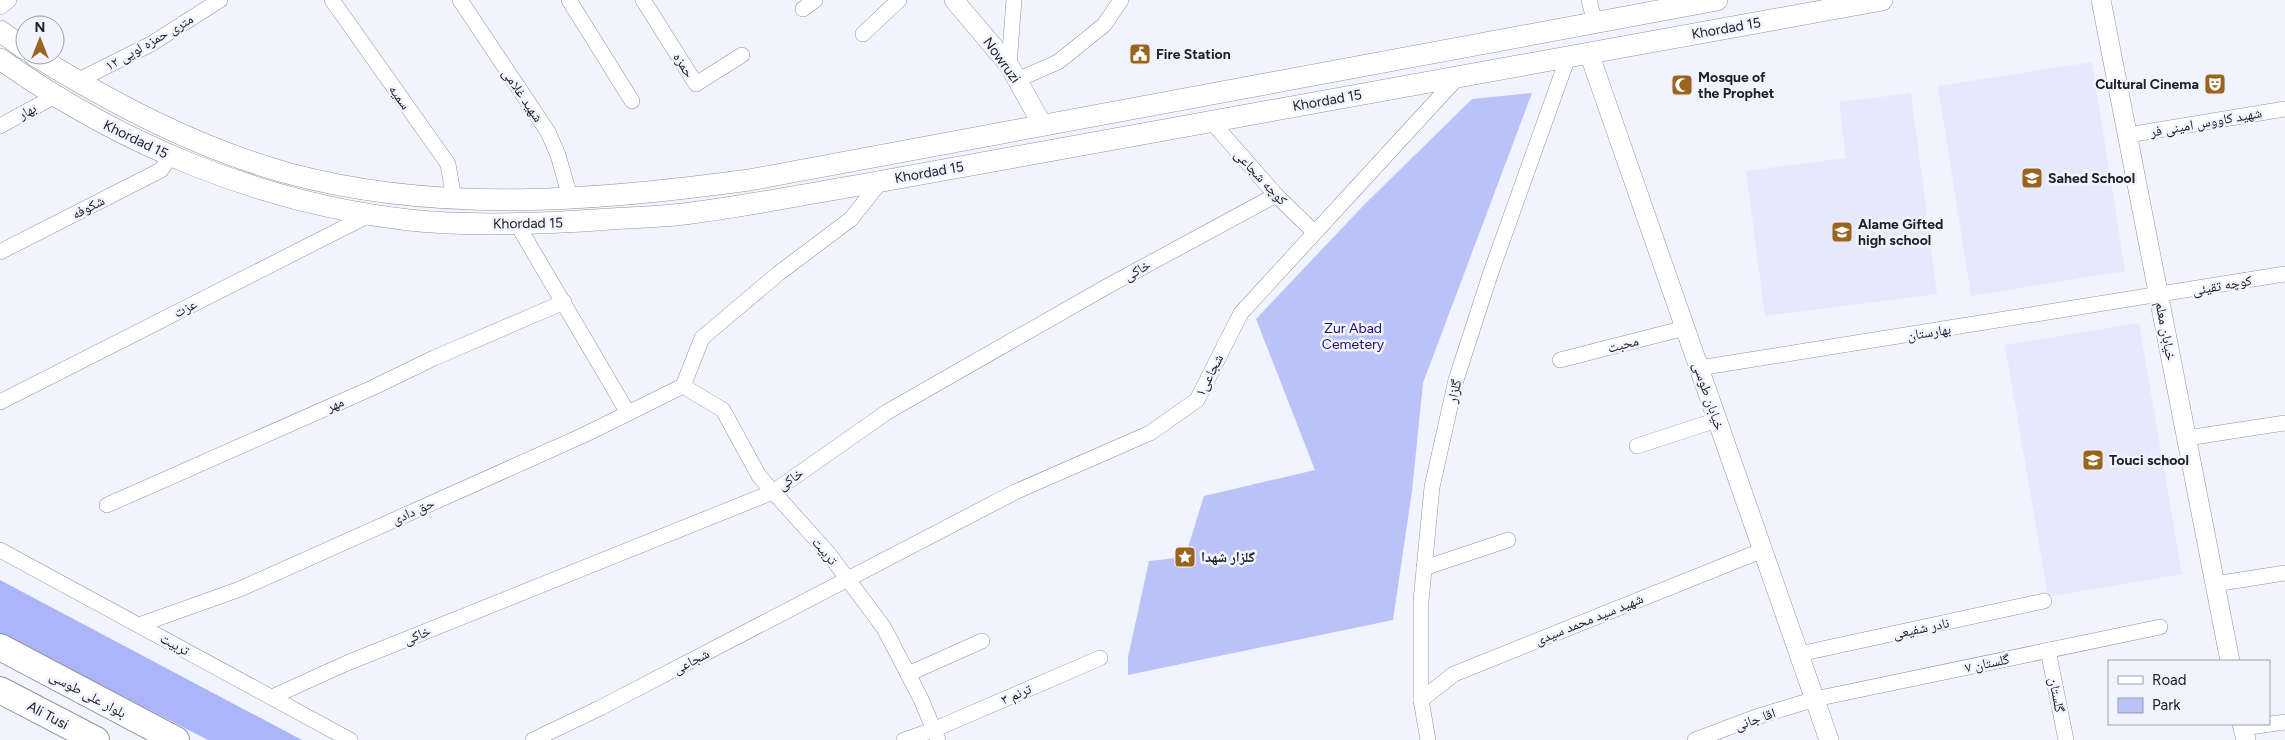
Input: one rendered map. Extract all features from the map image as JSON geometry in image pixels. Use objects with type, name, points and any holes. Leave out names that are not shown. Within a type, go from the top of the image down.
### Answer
[{"type":"highway","name":"بلوار علی طوسی","points":[[0,647],[176,740]]},
{"type":"highway","name":"Ali Tusi","points":[[0,690],[96,740]]},
{"type":"main road","name":"Khordad 15","points":[[51,65],[155,123],[221,151],[287,172],[345,185],[454,199],[512,200],[680,189],[749,180],[1717,0]]},
{"type":"main road","name":"Khordad 15","points":[[0,59],[55,96],[143,144],[220,176],[283,196],[371,214],[409,220],[466,224],[517,224],[690,213],[881,181],[1882,0]]},
{"type":"main road","points":[[0,31],[15,42]]},
{"type":"main road","points":[[1145,107],[1151,132]]},
{"type":"street","points":[[0,7],[9,0]]},
{"type":"street","name":"۱۲ متری حمزه لویی","points":[[77,81],[151,44],[220,0]]},
{"type":"street","name":"سمیه","points":[[332,0],[448,164],[454,199]]},
{"type":"street","name":"شهید غلامی","points":[[460,0],[548,132],[558,155],[570,197]]},
{"type":"street","points":[[569,0],[632,101]]},
{"type":"street","name":"حمزه","points":[[643,0],[696,84],[742,55]]},
{"type":"street","points":[[863,34],[899,0]]},
{"type":"street","name":"Nowruzi","points":[[954,0],[1013,73],[1043,126]]},
{"type":"street","points":[[1014,0],[1013,73],[1058,62],[1104,25],[1121,0]]},
{"type":"street","points":[[1589,0],[1595,23]]},
{"type":"street","name":"خیابان معلم","points":[[2101,0],[2230,660]]},
{"type":"street","name":"خیابان طوسی","points":[[1589,53],[1829,740]]},
{"type":"street","name":"گلزار","points":[[1428,740],[1420,700],[1420,601],[1432,487],[1456,380],[1491,272],[1568,57]]},
{"type":"street","name":"شجاعی۱","points":[[848,580],[1015,492],[1150,433],[1197,400],[1241,313],[1459,76]]},
{"type":"street","name":"بهار","points":[[0,126],[55,96]]},
{"type":"street","name":"شهید کاووس امینی فر","points":[[2128,135],[2285,108]]},
{"type":"street","name":"کوچه شجاعی","points":[[1211,121],[1276,195],[1314,232]]},
{"type":"street","name":"شکوفه","points":[[0,252],[161,170],[171,156]]},
{"type":"street","points":[[684,386],[702,338],[779,273],[851,219],[881,181]]},
{"type":"street","name":"خاکی","points":[[272,697],[347,664],[773,492],[887,412],[1106,287],[1276,195]]},
{"type":"street","name":"عزت","points":[[0,402],[371,214]]},
{"type":"street","points":[[517,224],[628,413]]},
{"type":"street","name":"کوچه تقیئی","points":[[2159,296],[2285,274]]},
{"type":"street","name":"بهارستان","points":[[1699,368],[2159,296]]},
{"type":"street","name":"مهر","points":[[107,505],[372,388],[434,358],[564,302]]},
{"type":"street","name":"محبت","points":[[1560,360],[1685,328]]},
{"type":"street","name":"حق دادی","points":[[139,624],[240,589],[684,386]]},
{"type":"street","name":"تربیت","points":[[684,386],[723,410],[758,476],[829,554],[884,628],[908,674],[935,735]]},
{"type":"street","points":[[1637,446],[1718,420]]},
{"type":"street","points":[[2187,438],[2285,423]]},
{"type":"street","points":[[1424,568],[1508,540]]},
{"type":"street","name":"تربیت","points":[[0,550],[350,740]]},
{"type":"street","name":"شهید سید محمد سیدی","points":[[1420,700],[1454,674],[1763,550]]},
{"type":"street","points":[[2215,584],[2285,573]]},
{"type":"street","name":"شجاعی","points":[[533,740],[600,708],[848,580]]},
{"type":"street","name":"نادر شفیعی","points":[[1799,654],[2044,601]]},
{"type":"street","name":"گلستان ۷","points":[[1815,700],[2160,627]]},
{"type":"street","points":[[908,674],[982,641]]},
{"type":"street","name":"گلستان","points":[[2048,650],[2066,740]]},
{"type":"street","name":"ترنم ۳","points":[[904,740],[935,735],[1100,658]]},
{"type":"street","name":"اقا جانی","points":[[1695,740],[1756,717],[1815,700]]},
{"type":"street","points":[[2244,731],[2285,722]]},
{"type":"shaded area","name":"Sahed School","points":[[2092,62],[2125,271],[1971,296],[1938,86]]},
{"type":"shaded area","name":"Alame Gifted high school","points":[[1911,93],[1937,294],[1765,316],[1746,171],[1846,158],[1839,102]]},
{"type":"shaded area","name":"Touci school","points":[[2139,323],[2182,574],[2048,597],[2005,345]]},
{"type":"shaded area","points":[[0,580],[302,740],[208,740],[0,633]]},
{"type":"green space","name":"Zur Abad Cemetery","points":[[1532,93],[1423,383],[1412,491],[1393,620],[1128,675],[1128,657],[1149,561],[1185,557],[1204,496],[1315,470],[1256,319],[1363,206],[1472,99]]},
{"type":"place","name":"Fire Station","points":[[1140,54]]},
{"type":"place","name":"Cultural Cinema","points":[[2215,84]]},
{"type":"place","name":"Mosque of the Prophet","points":[[1682,85]]},
{"type":"place","name":"Sahed School","points":[[2032,178]]},
{"type":"place","name":"Alame Gifted high school","points":[[1842,232]]},
{"type":"place","name":"Touci school","points":[[2093,460]]},
{"type":"place","name":"گلزار شهدا","points":[[1185,557]]}]
